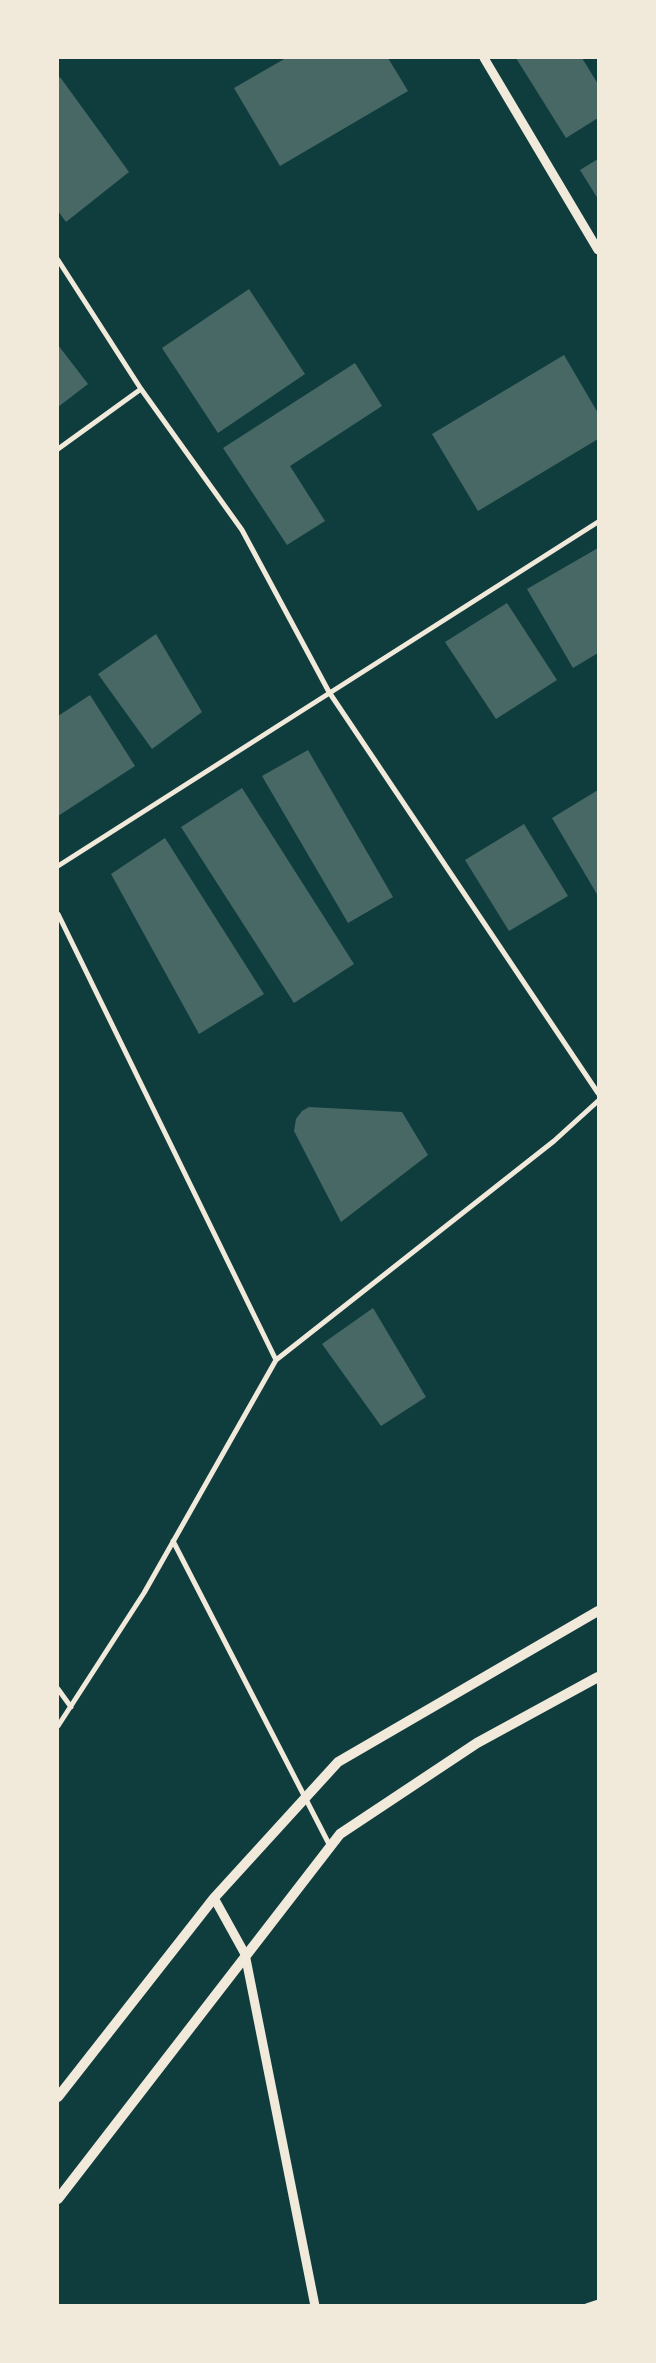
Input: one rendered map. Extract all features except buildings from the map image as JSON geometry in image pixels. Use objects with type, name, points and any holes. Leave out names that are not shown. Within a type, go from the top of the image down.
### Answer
[{"type":"main road","points":[[58,2097],[214,1898],[338,1762],[598,1611]]},
{"type":"main road","points":[[58,2199],[245,1954],[340,1834],[477,1744],[598,1677]]},
{"type":"street","points":[[484,58],[598,250]]},
{"type":"street","points":[[58,260],[141,389],[242,530],[330,692],[598,1092]]},
{"type":"street","points":[[58,449],[141,389]]},
{"type":"street","points":[[58,866],[598,522]]},
{"type":"street","points":[[58,914],[276,1360]]},
{"type":"street","points":[[58,1726],[144,1593],[276,1360],[554,1141],[598,1101]]},
{"type":"street","points":[[173,1541],[330,1846]]},
{"type":"street","points":[[58,1689],[71,1707]]},
{"type":"street","points":[[214,1898],[245,1954],[315,2306]]},
{"type":"street","points":[[586,2306],[598,2302]]}]
